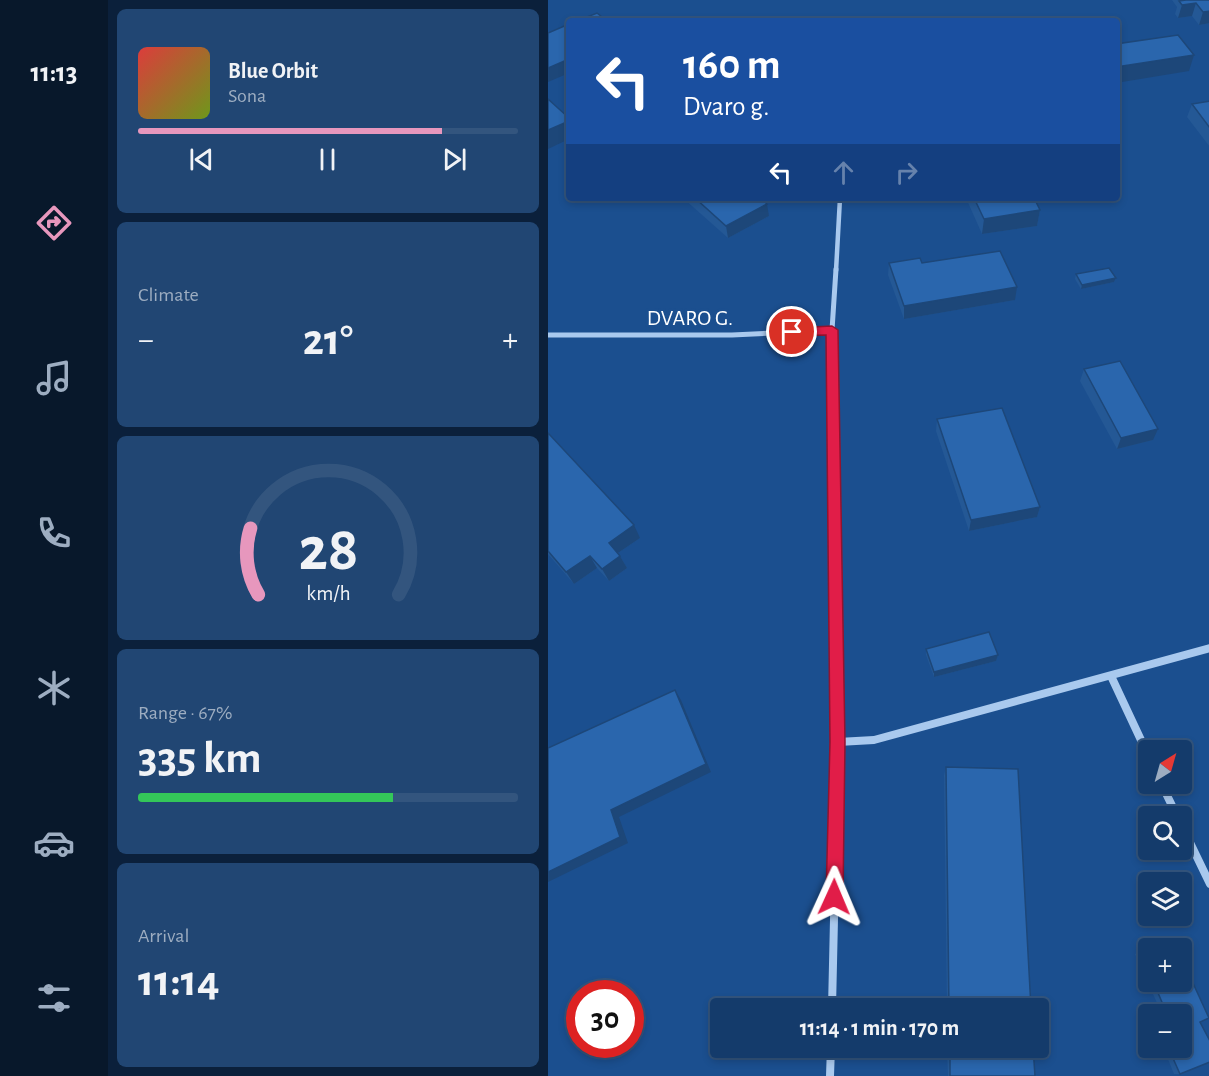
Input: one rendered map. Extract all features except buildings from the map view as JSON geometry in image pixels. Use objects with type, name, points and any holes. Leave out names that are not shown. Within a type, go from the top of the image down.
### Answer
[{"type":"street","points":[[832,998],[838,742],[832,330],[840,201]]},
{"type":"street","name":"DVARO G.","points":[[548,335],[732,335],[832,330]]},
{"type":"street","points":[[838,742],[874,740],[1210,648]]},
{"type":"street","points":[[1110,676],[1141,740]]},
{"type":"street","points":[[1192,847],[1210,884]]},
{"type":"street","points":[[830,1076],[831,1058]]},
{"type":"route","points":[[792,332],[832,330],[838,742],[834,897]]}]
